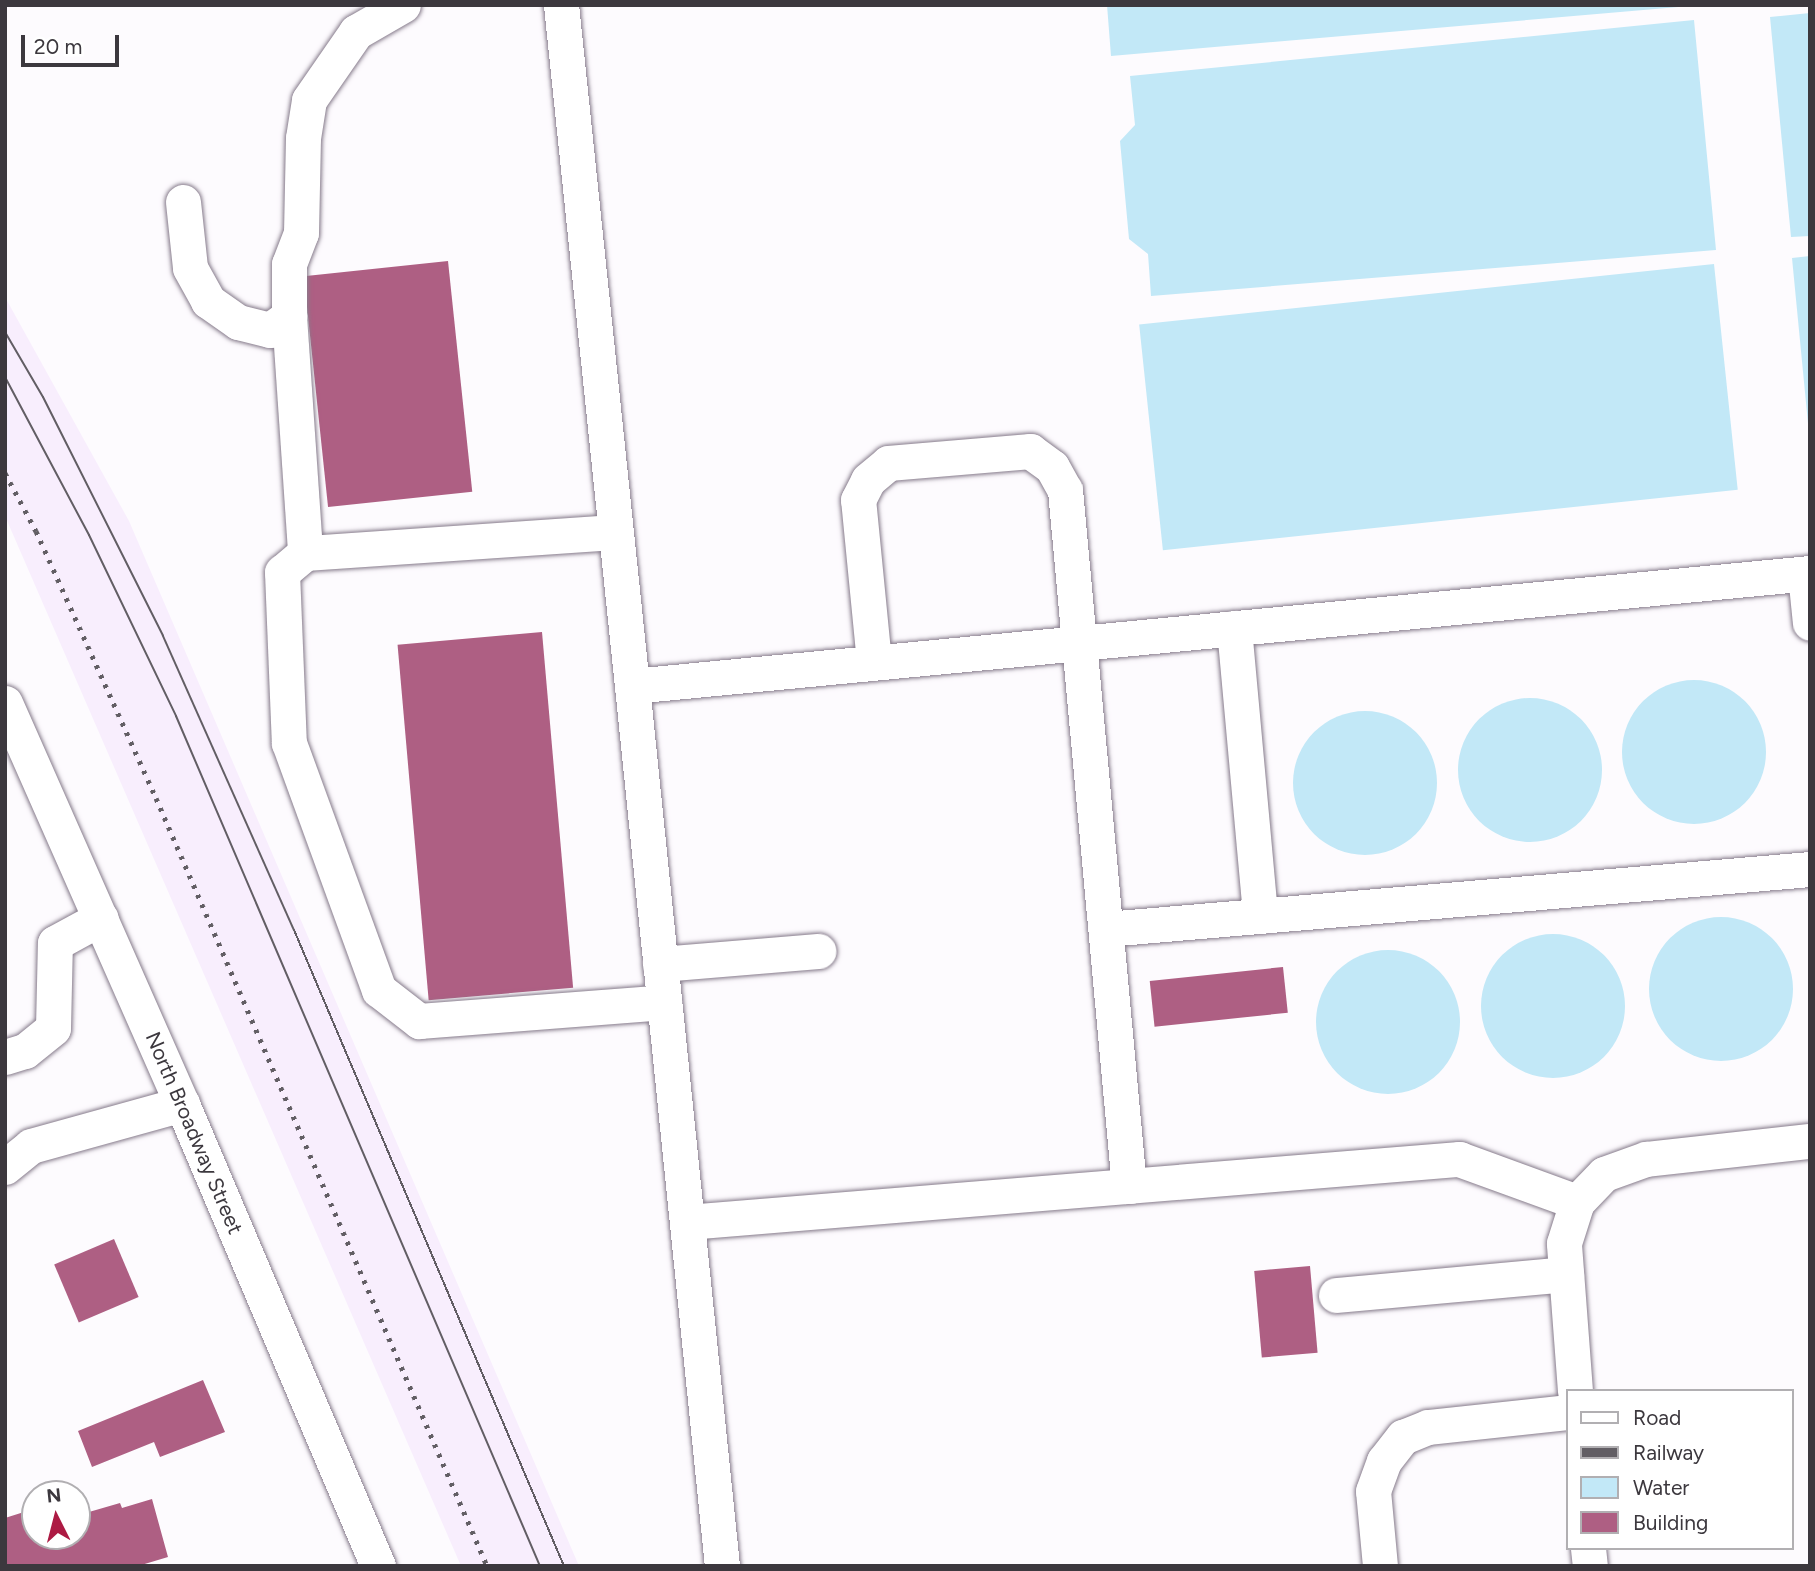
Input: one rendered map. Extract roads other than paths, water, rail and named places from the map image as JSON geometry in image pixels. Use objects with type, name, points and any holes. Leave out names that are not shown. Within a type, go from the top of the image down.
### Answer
[{"type":"street","points":[[305,553],[289,316],[289,264],[301,233],[303,138],[309,100],[356,32],[403,5]]},
{"type":"street","points":[[561,5],[722,1566]]},
{"type":"street","points":[[183,202],[190,268],[208,301],[238,322],[270,330],[289,316]]},
{"type":"street","points":[[874,663],[858,500],[868,480],[888,463],[1030,451],[1052,467],[1065,490],[1129,1186]]},
{"type":"street","points":[[614,532],[305,553],[282,572],[289,743],[379,990],[419,1021],[664,1002]]},
{"type":"street","points":[[632,686],[1807,574],[1810,623]]},
{"type":"street","points":[[1234,628],[1260,916]]},
{"type":"street","name":"North Broadway Street","points":[[5,703],[182,1104],[378,1566]]},
{"type":"street","points":[[1106,929],[1810,869]]},
{"type":"street","points":[[5,1056],[25,1051],[53,1028],[55,943],[101,918]]},
{"type":"street","points":[[660,964],[818,951]]},
{"type":"street","points":[[5,1167],[32,1146],[182,1104]]},
{"type":"street","points":[[1576,1389],[1564,1243],[1577,1202],[1604,1174],[1646,1159],[1810,1142]]},
{"type":"street","points":[[687,1222],[1459,1159],[1577,1202]]},
{"type":"street","points":[[1336,1295],[1566,1274]]},
{"type":"street","points":[[1380,1566],[1373,1491],[1384,1461],[1404,1437],[1428,1427],[1566,1412]]},
{"type":"water","points":[[1107,5],[1689,5],[1690,6],[1111,56]]},
{"type":"water","points":[[1810,13],[1810,236],[1791,237],[1770,17]]},
{"type":"water","points":[[1694,20],[1716,250],[1151,296],[1148,254],[1129,239],[1120,141],[1135,125],[1130,76]]},
{"type":"water","points":[[1810,256],[1810,444],[1792,258]]},
{"type":"water","points":[[1714,264],[1738,490],[1163,550],[1139,324]]},
{"type":"water","points":[[1694,680],[1722,685],[1745,701],[1761,724],[1766,752],[1761,780],[1745,803],[1722,819],[1694,824],[1666,819],[1643,803],[1627,780],[1622,752],[1627,724],[1643,701],[1666,685]]},
{"type":"water","points":[[1530,698],[1558,703],[1581,719],[1597,742],[1602,770],[1597,798],[1581,821],[1558,837],[1530,842],[1502,837],[1479,821],[1463,798],[1458,770],[1463,742],[1479,719],[1502,703]]},
{"type":"water","points":[[1365,711],[1393,716],[1416,732],[1432,755],[1437,783],[1432,811],[1416,834],[1393,850],[1365,855],[1337,850],[1314,834],[1298,811],[1293,783],[1298,755],[1314,732],[1337,716]]},
{"type":"water","points":[[1721,917],[1749,922],[1772,938],[1788,961],[1793,989],[1788,1017],[1772,1040],[1749,1056],[1721,1061],[1693,1056],[1670,1040],[1654,1017],[1649,989],[1654,961],[1670,938],[1693,922]]},
{"type":"water","points":[[1553,934],[1581,939],[1604,955],[1620,978],[1625,1006],[1620,1034],[1604,1057],[1581,1073],[1553,1078],[1525,1073],[1502,1057],[1486,1034],[1481,1006],[1486,978],[1502,955],[1525,939]]},
{"type":"water","points":[[1388,950],[1416,955],[1439,971],[1455,994],[1460,1022],[1455,1050],[1439,1073],[1416,1089],[1388,1094],[1360,1089],[1337,1073],[1321,1050],[1316,1022],[1321,994],[1337,971],[1360,955]]},
{"type":"tram line","points":[[5,332],[43,397],[163,636],[294,930],[564,1566]]},
{"type":"tram line","points":[[5,377],[89,535],[176,716],[540,1566]]},
{"type":"railway","points":[[5,473],[36,531],[156,798],[487,1566]]}]
